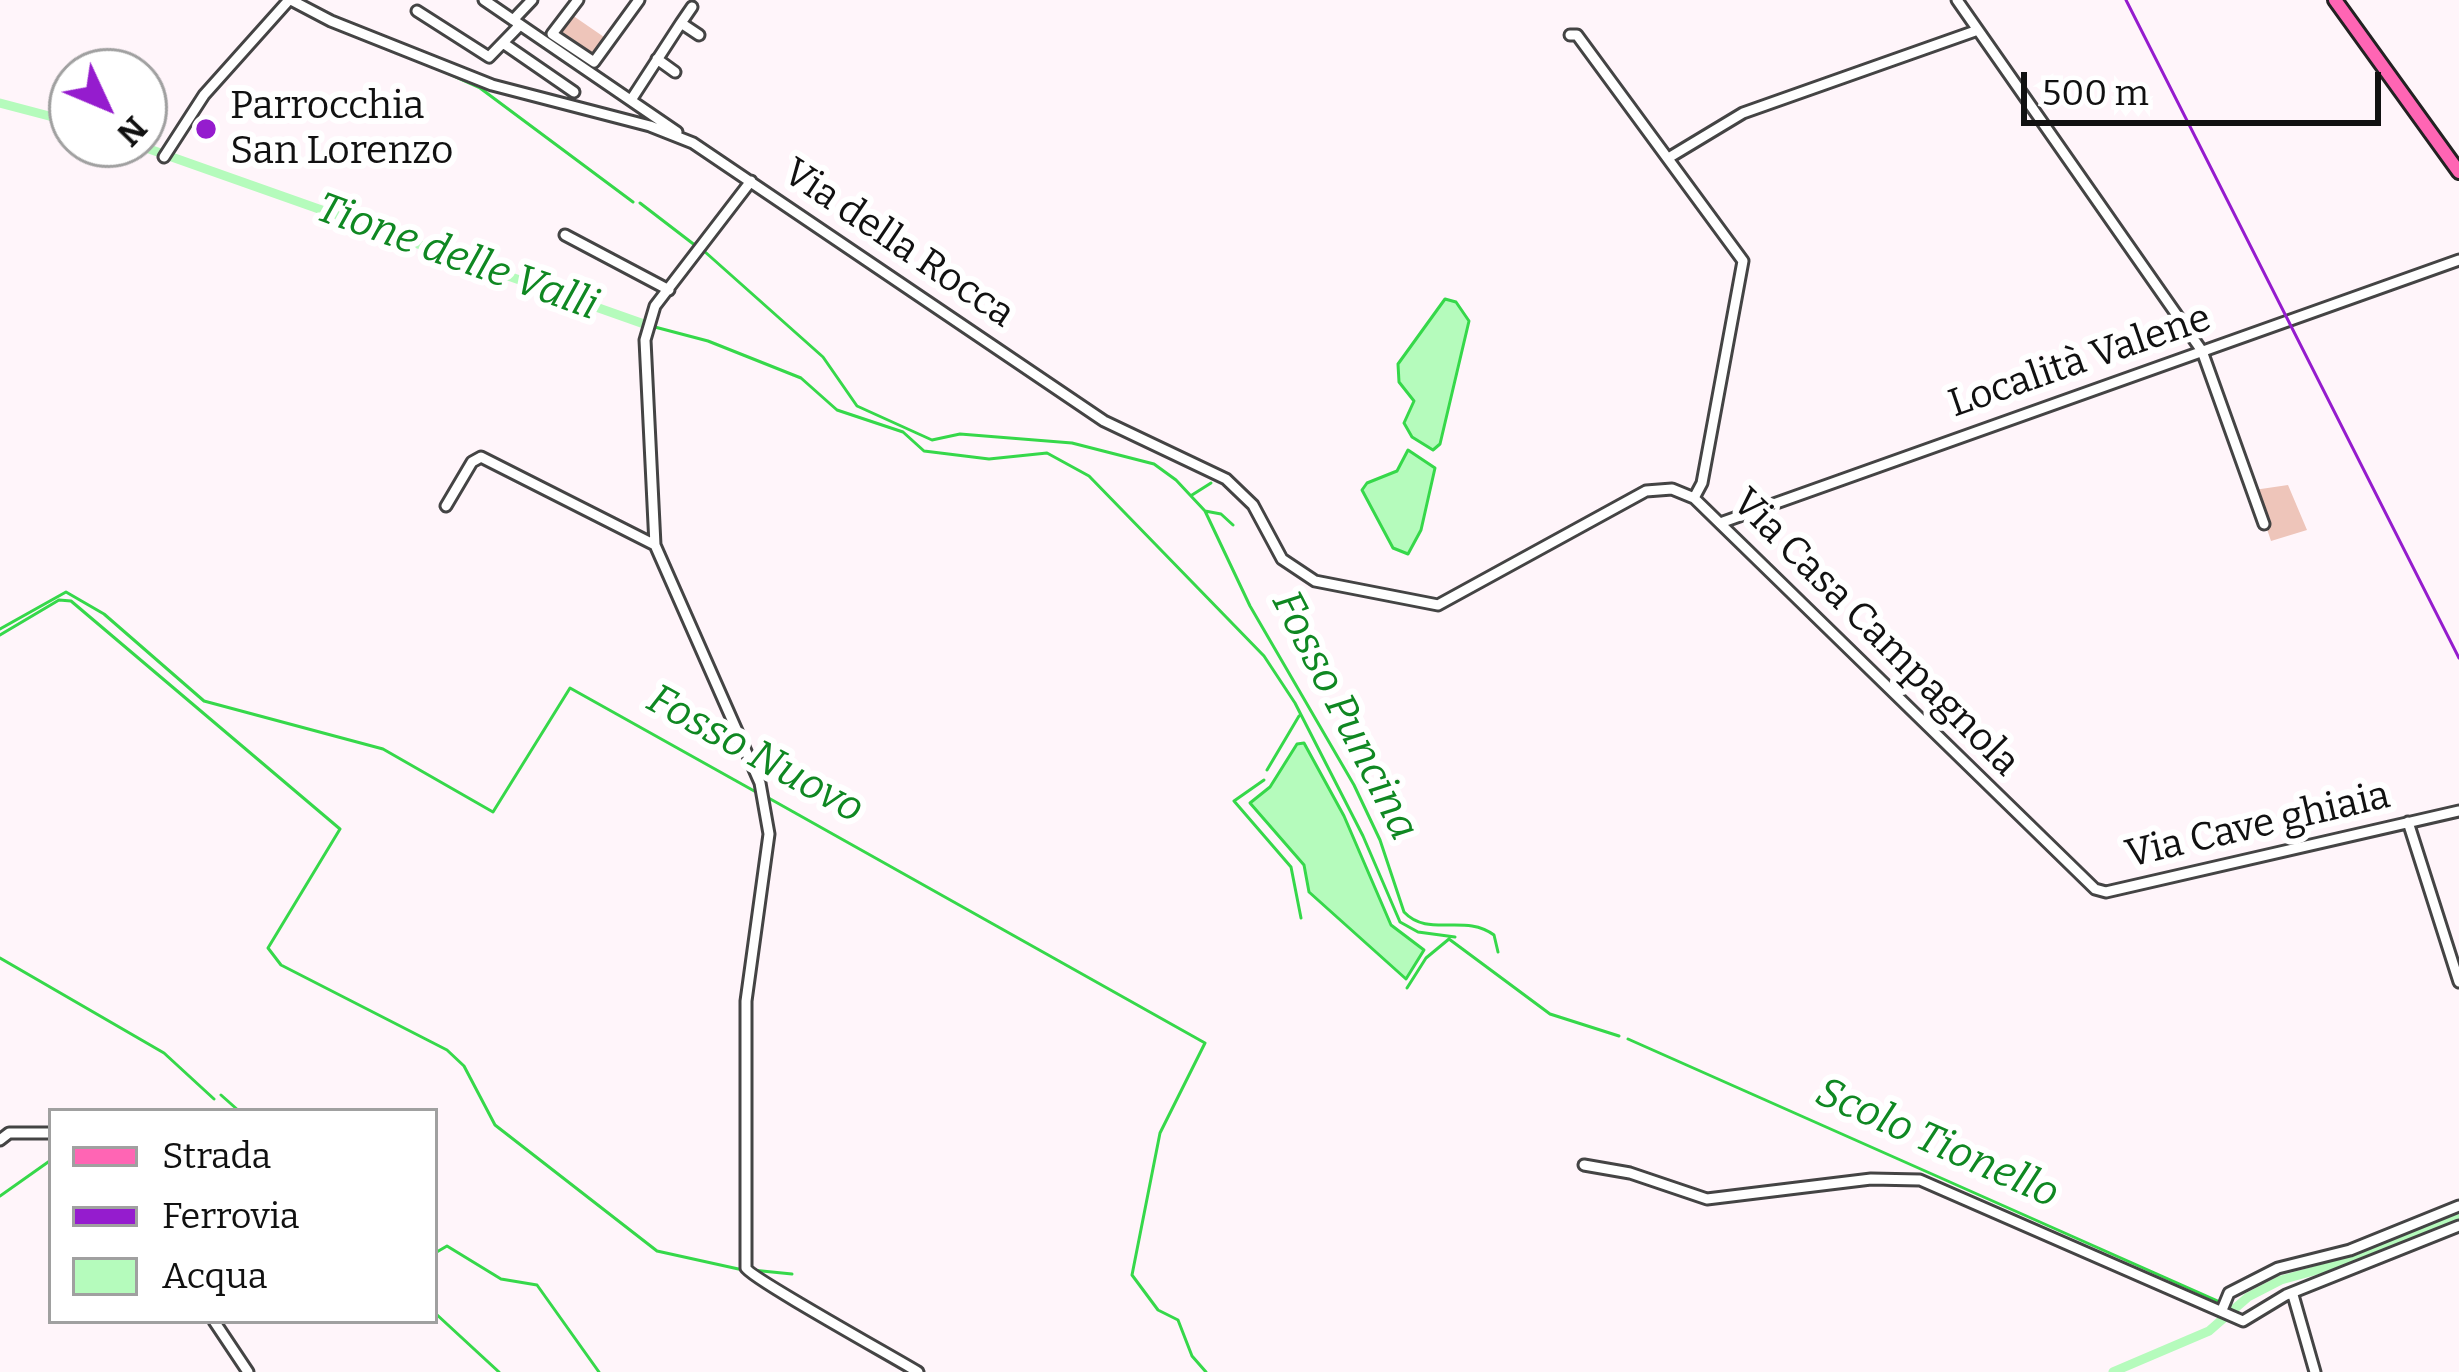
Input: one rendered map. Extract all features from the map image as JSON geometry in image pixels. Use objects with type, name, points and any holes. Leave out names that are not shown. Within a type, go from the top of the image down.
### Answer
[{"type":"main road","points":[[2335,0],[2459,172]]},
{"type":"street","points":[[484,0],[570,54],[686,139]]},
{"type":"street","points":[[417,11],[486,56],[503,43],[532,0]]},
{"type":"street","points":[[578,0],[551,31],[570,54],[597,61],[639,0]]},
{"type":"street","points":[[1957,0],[2202,351],[2264,524]]},
{"type":"street","points":[[168,151],[205,95],[295,2]]},
{"type":"street","name":"Via della Rocca","points":[[295,2],[492,85],[686,139],[1104,421],[1226,479],[1253,505],[1275,549],[1300,574],[1423,605]]},
{"type":"street","points":[[630,100],[692,7]]},
{"type":"street","points":[[681,23],[699,35]]},
{"type":"street","points":[[1670,157],[1743,113],[1978,30]]},
{"type":"street","points":[[1570,34],[1577,34],[1591,51],[1743,261],[1702,484],[1694,497]]},
{"type":"street","points":[[503,43],[574,92]]},
{"type":"street","points":[[657,59],[675,72]]},
{"type":"street","points":[[627,121],[636,113],[630,100]]},
{"type":"street","points":[[630,100],[649,126],[654,119],[648,112]]},
{"type":"street","points":[[751,181],[649,316],[645,361],[655,545],[765,805],[767,860],[746,1001],[747,1270],[918,1372]]},
{"type":"street","points":[[565,235],[669,290]]},
{"type":"street","name":"Località Valene","points":[[1723,522],[2459,260]]},
{"type":"street","points":[[446,506],[472,463],[481,457],[655,545]]},
{"type":"street","name":"Via Casa Campagnola","points":[[1423,605],[1461,595],[1646,491],[1672,489],[1694,497],[2075,873]]},
{"type":"street","name":"Via Cave ghiaia","points":[[2075,873],[2106,892],[2459,811]]},
{"type":"street","points":[[2408,822],[2459,982]]},
{"type":"street","points":[[0,1140],[9,1132],[48,1133]]},
{"type":"street","points":[[1584,1165],[1630,1173],[1707,1199],[1871,1179],[1920,1180],[2243,1321],[2293,1295],[2459,1226]]},
{"type":"street","points":[[2222,1310],[2229,1293],[2278,1268],[2350,1250],[2459,1206]]},
{"type":"street","points":[[2293,1295],[2315,1372]]},
{"type":"street","points":[[216,1324],[248,1372]]},
{"type":"shaded area","points":[[572,15],[604,37],[591,58],[556,34]]},
{"type":"shaded area","points":[[2288,485],[2307,530],[2271,541],[2254,490]]},
{"type":"water","points":[[1445,299],[1456,302],[1469,321],[1440,444],[1433,450],[1412,437],[1404,423],[1414,401],[1399,382],[1398,364]]},
{"type":"water","points":[[1408,450],[1435,468],[1421,530],[1408,554],[1393,548],[1362,490],[1367,483],[1397,471]]},
{"type":"water","points":[[1304,743],[1344,816],[1391,925],[1424,950],[1406,979],[1309,892],[1304,865],[1250,803],[1270,787],[1297,744]]},
{"type":"waterway","name":"Fosso Puncina","points":[[283,0],[312,16]]},
{"type":"waterway","name":"Fosso Puncina","points":[[420,61],[480,88],[633,202]]},
{"type":"waterway","name":"Tione delle Valli","points":[[0,103],[48,116]]},
{"type":"waterway","name":"Tione delle Valli","points":[[168,156],[644,324]]},
{"type":"waterway","name":"Fosso Puncina","points":[[640,203],[696,246]]},
{"type":"waterway","name":"Fosso Puncina","points":[[704,251],[823,357],[857,406],[932,440],[960,434],[1072,443],[1154,464],[1176,480],[1205,511],[1250,606],[1354,785],[1380,840],[1404,912],[1424,923],[1483,929],[1494,935],[1498,952]]},
{"type":"waterway","name":"Tione delle Valli","points":[[651,326],[708,341],[801,378],[837,410],[903,432],[924,451],[989,459],[1047,453],[1089,476],[1264,656],[1295,703],[1363,836],[1400,922],[1418,932],[1455,937]]},
{"type":"waterway","name":"Fosso Puncina","points":[[1192,495],[1211,483]]},
{"type":"waterway","name":"Fosso Puncina","points":[[1205,511],[1221,514],[1233,525]]},
{"type":"waterway","name":"Fosso Nuovo","points":[[0,629],[66,592],[104,614],[204,701],[383,749],[493,812],[570,688],[756,792]]},
{"type":"waterway","points":[[0,635],[59,600],[71,601],[340,829],[268,948],[281,965],[447,1050],[464,1066],[495,1125],[657,1251],[743,1270]]},
{"type":"waterway","name":"Tione delle Valli","points":[[1267,770],[1299,716]]},
{"type":"waterway","name":"Tione delle Valli","points":[[1264,780],[1234,801],[1291,867],[1301,918]]},
{"type":"waterway","name":"Fosso Nuovo","points":[[765,796],[1205,1043],[1160,1133],[1132,1275],[1158,1310],[1178,1320],[1192,1356],[1206,1372]]},
{"type":"waterway","name":"Scolo Tionello","points":[[1407,988],[1426,958],[1449,939],[1550,1014],[1619,1036]]},
{"type":"waterway","points":[[0,958],[164,1053],[214,1099]]},
{"type":"waterway","name":"Scolo Tionello","points":[[1628,1039],[2220,1302]]},
{"type":"waterway","points":[[221,1095],[236,1108]]},
{"type":"waterway","points":[[0,1196],[48,1162]]},
{"type":"waterway","points":[[2113,1372],[2209,1331],[2248,1297],[2281,1280],[2361,1258],[2459,1217]]},
{"type":"waterway","points":[[438,1251],[447,1246],[501,1279],[537,1285],[599,1372]]},
{"type":"waterway","points":[[752,1270],[792,1274]]},
{"type":"waterway","points":[[438,1316],[499,1372]]},
{"type":"railway","points":[[2126,0],[2459,658]]},
{"type":"place","name":"Parrocchia San Lorenzo","points":[[206,129]]}]
